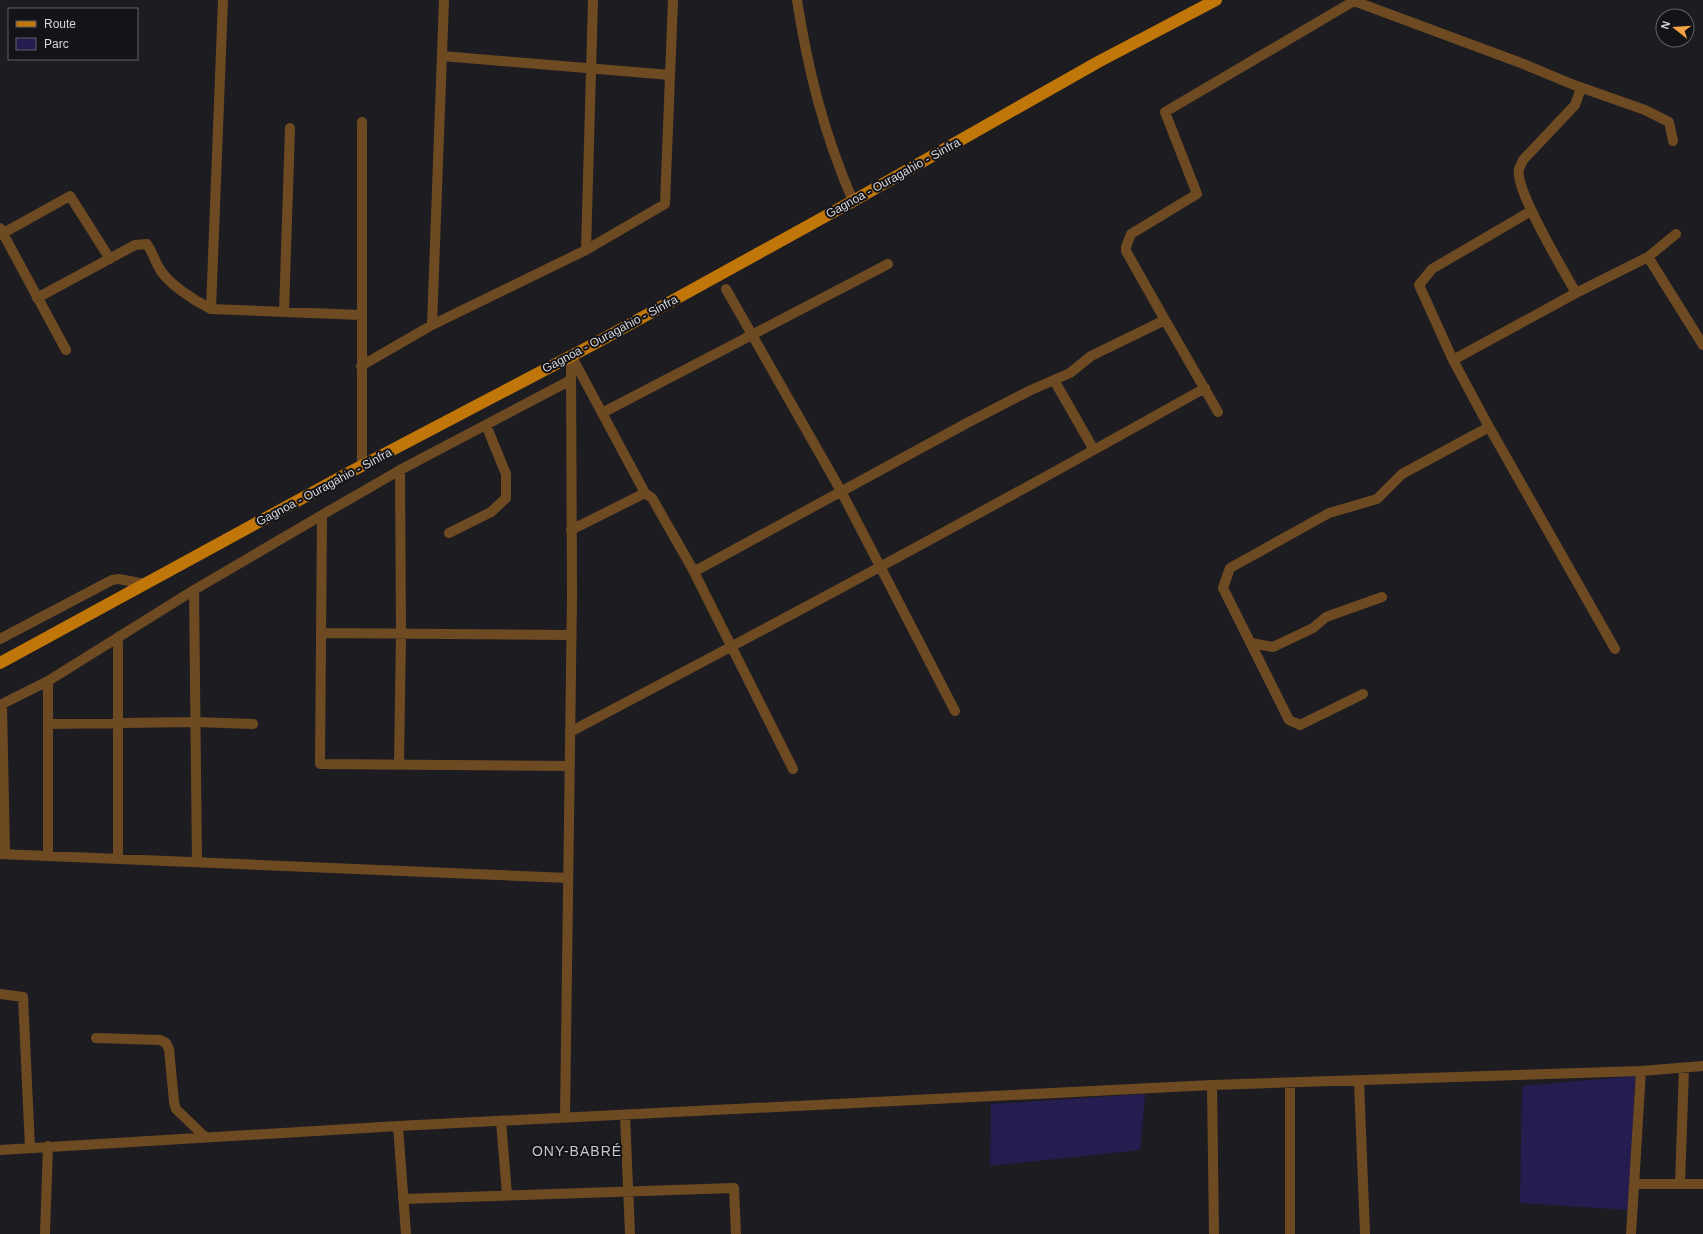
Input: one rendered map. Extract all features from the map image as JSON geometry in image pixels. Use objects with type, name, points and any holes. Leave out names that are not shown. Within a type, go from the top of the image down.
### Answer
[{"type":"main road","name":"Gagnoa - Ouragahio - Sinfra","points":[[0,662],[362,466],[571,356],[853,201],[1098,62],[1216,0]]},
{"type":"street","points":[[211,309],[223,0]]},
{"type":"street","points":[[432,325],[444,0]]},
{"type":"street","points":[[586,250],[593,0]]},
{"type":"street","points":[[361,366],[432,325],[586,250],[665,204],[673,0]]},
{"type":"street","points":[[797,0],[805,53],[823,121],[837,163],[853,201]]},
{"type":"street","points":[[1218,412],[1126,251],[1131,234],[1197,194],[1165,112],[1354,1],[1521,63],[1581,88],[1645,110],[1669,122],[1673,141]]},
{"type":"street","points":[[442,56],[670,75]]},
{"type":"street","points":[[1576,293],[1531,211],[1520,178],[1519,169],[1523,160],[1575,104],[1581,88]]},
{"type":"street","points":[[362,122],[362,466]]},
{"type":"street","points":[[284,312],[290,128]]},
{"type":"street","points":[[66,350],[1,232],[70,196],[110,259]]},
{"type":"street","points":[[1531,211],[1432,269],[1419,285],[1453,360],[1614,649]]},
{"type":"street","points":[[1453,360],[1576,293],[1648,257],[1676,234]]},
{"type":"street","points":[[37,298],[135,245],[146,244],[154,253],[158,266],[164,276],[196,301],[211,309],[361,316]]},
{"type":"street","points":[[1648,257],[1703,346]]},
{"type":"street","points":[[602,412],[888,264]]},
{"type":"street","points":[[726,289],[841,492],[955,711]]},
{"type":"street","points":[[692,568],[697,570],[967,423],[1031,390],[1070,373],[1091,356],[1165,320]]},
{"type":"street","points":[[565,1118],[571,635],[571,356]]},
{"type":"street","points":[[571,356],[645,493],[652,498],[692,568],[730,647],[793,769]]},
{"type":"street","points":[[568,878],[2,854],[1,704],[48,681],[194,590],[400,470],[571,380]]},
{"type":"street","points":[[1054,380],[1094,450]]},
{"type":"street","points":[[570,732],[880,566],[1205,388]]},
{"type":"street","points":[[449,533],[491,512],[506,498],[506,474],[486,424]]},
{"type":"street","points":[[1362,694],[1300,725],[1289,720],[1223,588],[1230,568],[1329,513],[1377,499],[1402,474],[1489,427]]},
{"type":"street","points":[[400,470],[400,765]]},
{"type":"street","points":[[571,530],[645,493]]},
{"type":"street","points":[[322,515],[320,764],[569,766]]},
{"type":"street","points":[[0,640],[112,580],[120,578],[145,584]]},
{"type":"street","points":[[194,590],[196,862]]},
{"type":"street","points":[[1251,643],[1273,647],[1313,628],[1326,617],[1382,598]]},
{"type":"street","points":[[321,633],[571,635]]},
{"type":"street","points":[[118,637],[118,859]]},
{"type":"street","points":[[48,681],[48,856]]},
{"type":"street","points":[[48,724],[195,722],[253,724]]},
{"type":"street","points":[[0,994],[23,997],[30,1148]]},
{"type":"street","points":[[96,1038],[160,1040],[166,1043],[169,1048],[176,1109],[205,1137]]},
{"type":"street","points":[[0,1150],[398,1126],[625,1116],[1212,1085],[1290,1084],[1641,1071],[1703,1066]]},
{"type":"street","points":[[1680,1184],[1684,1068]]},
{"type":"street","points":[[1631,1234],[1641,1071]]},
{"type":"street","points":[[1359,1081],[1365,1234]]},
{"type":"street","points":[[1290,1084],[1290,1234]]},
{"type":"street","points":[[1212,1085],[1214,1234]]},
{"type":"street","points":[[625,1116],[630,1234]]},
{"type":"street","points":[[501,1122],[507,1195]]},
{"type":"street","points":[[398,1126],[406,1234]]},
{"type":"street","points":[[45,1234],[48,1146]]},
{"type":"street","points":[[1635,1184],[1703,1184]]},
{"type":"street","points":[[403,1199],[734,1188],[736,1234]]},
{"type":"green space","points":[[1635,1076],[1629,1210],[1520,1203],[1522,1086]]},
{"type":"green space","points":[[1145,1094],[1140,1150],[990,1166],[991,1104]]},
{"type":"district","name":"ONY-BABRÉ","points":[[577,1151]]}]
